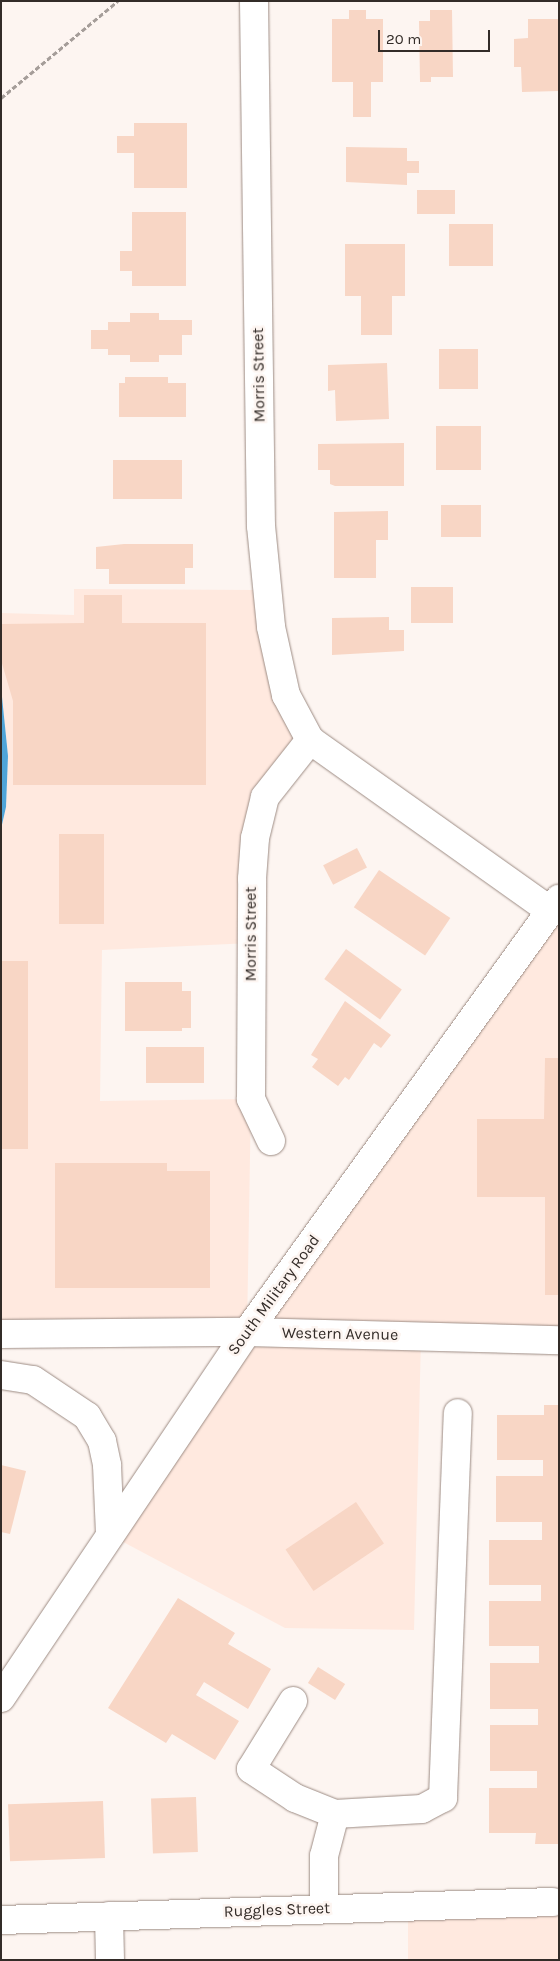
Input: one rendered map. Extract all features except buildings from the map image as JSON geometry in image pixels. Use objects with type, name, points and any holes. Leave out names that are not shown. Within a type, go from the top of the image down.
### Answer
[{"type":"street","name":"Morris Street","points":[[254,1],[261,516],[265,590],[286,695],[310,740],[555,905]]},
{"type":"street","name":"Morris Street","points":[[270,1141],[251,1099],[255,838],[265,797],[310,740]]},
{"type":"street","name":"South Military Road","points":[[1,1698],[247,1332],[555,905]]},
{"type":"street","name":"Western Avenue","points":[[1,1334],[247,1332],[559,1340]]},
{"type":"street","points":[[1,1375],[33,1380],[67,1400],[87,1416],[102,1440],[107,1466],[110,1535]]},
{"type":"street","points":[[293,1701],[251,1769],[295,1798],[335,1814],[422,1809],[443,1798],[458,1412]]},
{"type":"street","points":[[324,1909],[324,1856],[335,1814]]},
{"type":"street","name":"Ruggles Street","points":[[1,1920],[553,1902]]},
{"type":"street","points":[[109,1916],[110,1960]]},
{"type":"path","points":[[1,98],[118,1]]},
{"type":"shaded area","points":[[74,589],[265,590],[310,740],[265,797],[251,943],[102,950],[100,1101],[251,1099],[247,1331],[559,899],[559,1340],[421,1337],[414,1630],[285,1628],[110,1535],[247,1333],[1,1334],[1,829],[6,807],[8,756],[1,687],[1,613],[74,615]]},
{"type":"shaded area","points":[[408,1902],[559,1902],[559,1960],[408,1960]]},
{"type":"water","points":[[1,687],[8,756],[6,807],[1,829]]}]
